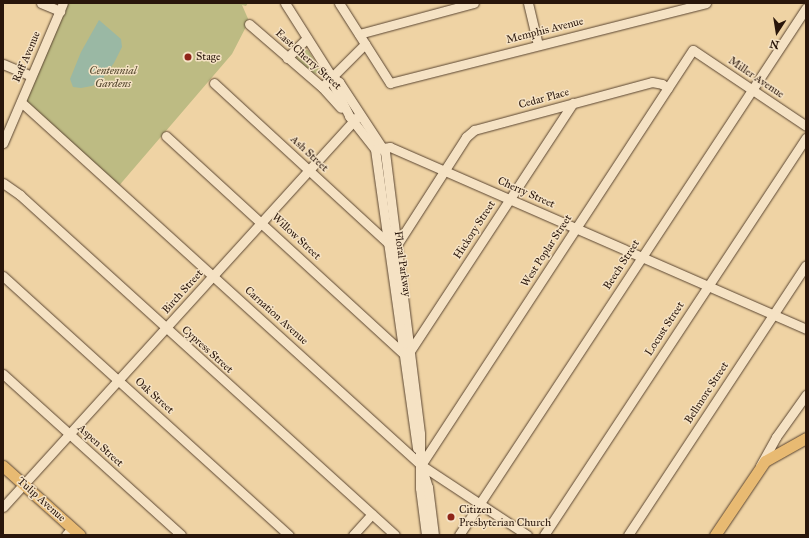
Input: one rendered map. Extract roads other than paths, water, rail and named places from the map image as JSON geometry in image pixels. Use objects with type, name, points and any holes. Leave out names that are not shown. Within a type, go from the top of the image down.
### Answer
[{"type":"main road","points":[[714,535],[758,469],[770,458],[806,438]]},
{"type":"main road","name":"Tulip Avenue","points":[[3,466],[72,533]]},
{"type":"street","points":[[41,3],[61,7]]},
{"type":"street","name":"Floral Parkway","points":[[285,3],[332,77],[339,82],[354,117],[385,152],[398,243],[398,288]]},
{"type":"street","points":[[322,87],[365,44],[339,3]]},
{"type":"street","points":[[359,34],[474,3]]},
{"type":"street","points":[[528,3],[538,45]]},
{"type":"street","name":"Memphis Avenue","points":[[365,44],[390,83],[706,3]]},
{"type":"street","name":"Raff Avenue","points":[[3,142],[61,7]]},
{"type":"street","name":"Beech Street","points":[[459,535],[806,8]]},
{"type":"street","name":"East Cherry Street","points":[[249,24],[322,87],[354,117]]},
{"type":"street","points":[[287,58],[307,38]]},
{"type":"street","name":"Miller Avenue","points":[[692,50],[806,126]]},
{"type":"street","name":"West Poplar Street","points":[[421,465],[692,50]]},
{"type":"street","points":[[3,64],[31,76]]},
{"type":"street","name":"Cedar Place","points":[[398,243],[466,137],[474,130],[652,82],[662,84],[668,88]]},
{"type":"street","name":"Ash Street","points":[[214,83],[388,243]]},
{"type":"street","name":"Carnation Avenue","points":[[21,102],[421,465],[527,535]]},
{"type":"street","name":"Hickory Street","points":[[407,352],[437,310],[573,104]]},
{"type":"street","name":"Birch Street","points":[[3,507],[262,223],[354,117]]},
{"type":"street","name":"Willow Street","points":[[166,136],[407,352]]},
{"type":"street","name":"Locust Street","points":[[544,535],[806,137]]},
{"type":"street","name":"Floral Parkway","points":[[382,148],[388,243],[398,288],[413,400],[420,434],[420,488],[427,518],[434,535]]},
{"type":"street","name":"Cherry Street","points":[[382,148],[444,171],[510,199],[806,329]]},
{"type":"street","name":"Cypress Street","points":[[3,183],[20,195],[166,329],[395,535]]},
{"type":"street","points":[[388,243],[398,243]]},
{"type":"street","name":"Bellmore Street","points":[[628,535],[806,265]]},
{"type":"street","name":"Oak Street","points":[[3,276],[289,535]]},
{"type":"street","name":"Aspen Street","points":[[3,374],[69,435],[182,535]]},
{"type":"street","points":[[758,469],[766,453],[806,396]]},
{"type":"street","points":[[781,432],[780,442],[785,449]]},
{"type":"street","points":[[353,535],[372,514]]},
{"type":"street","name":"Floral Parkway","points":[[426,535],[427,518]]},
{"type":"place","name":"Stage","points":[[188,57]]},
{"type":"place","name":"Citizen Presbyterian Church","points":[[451,517]]},
{"type":"park label","name":"Centennial Gardens","points":[[113,78]]}]
